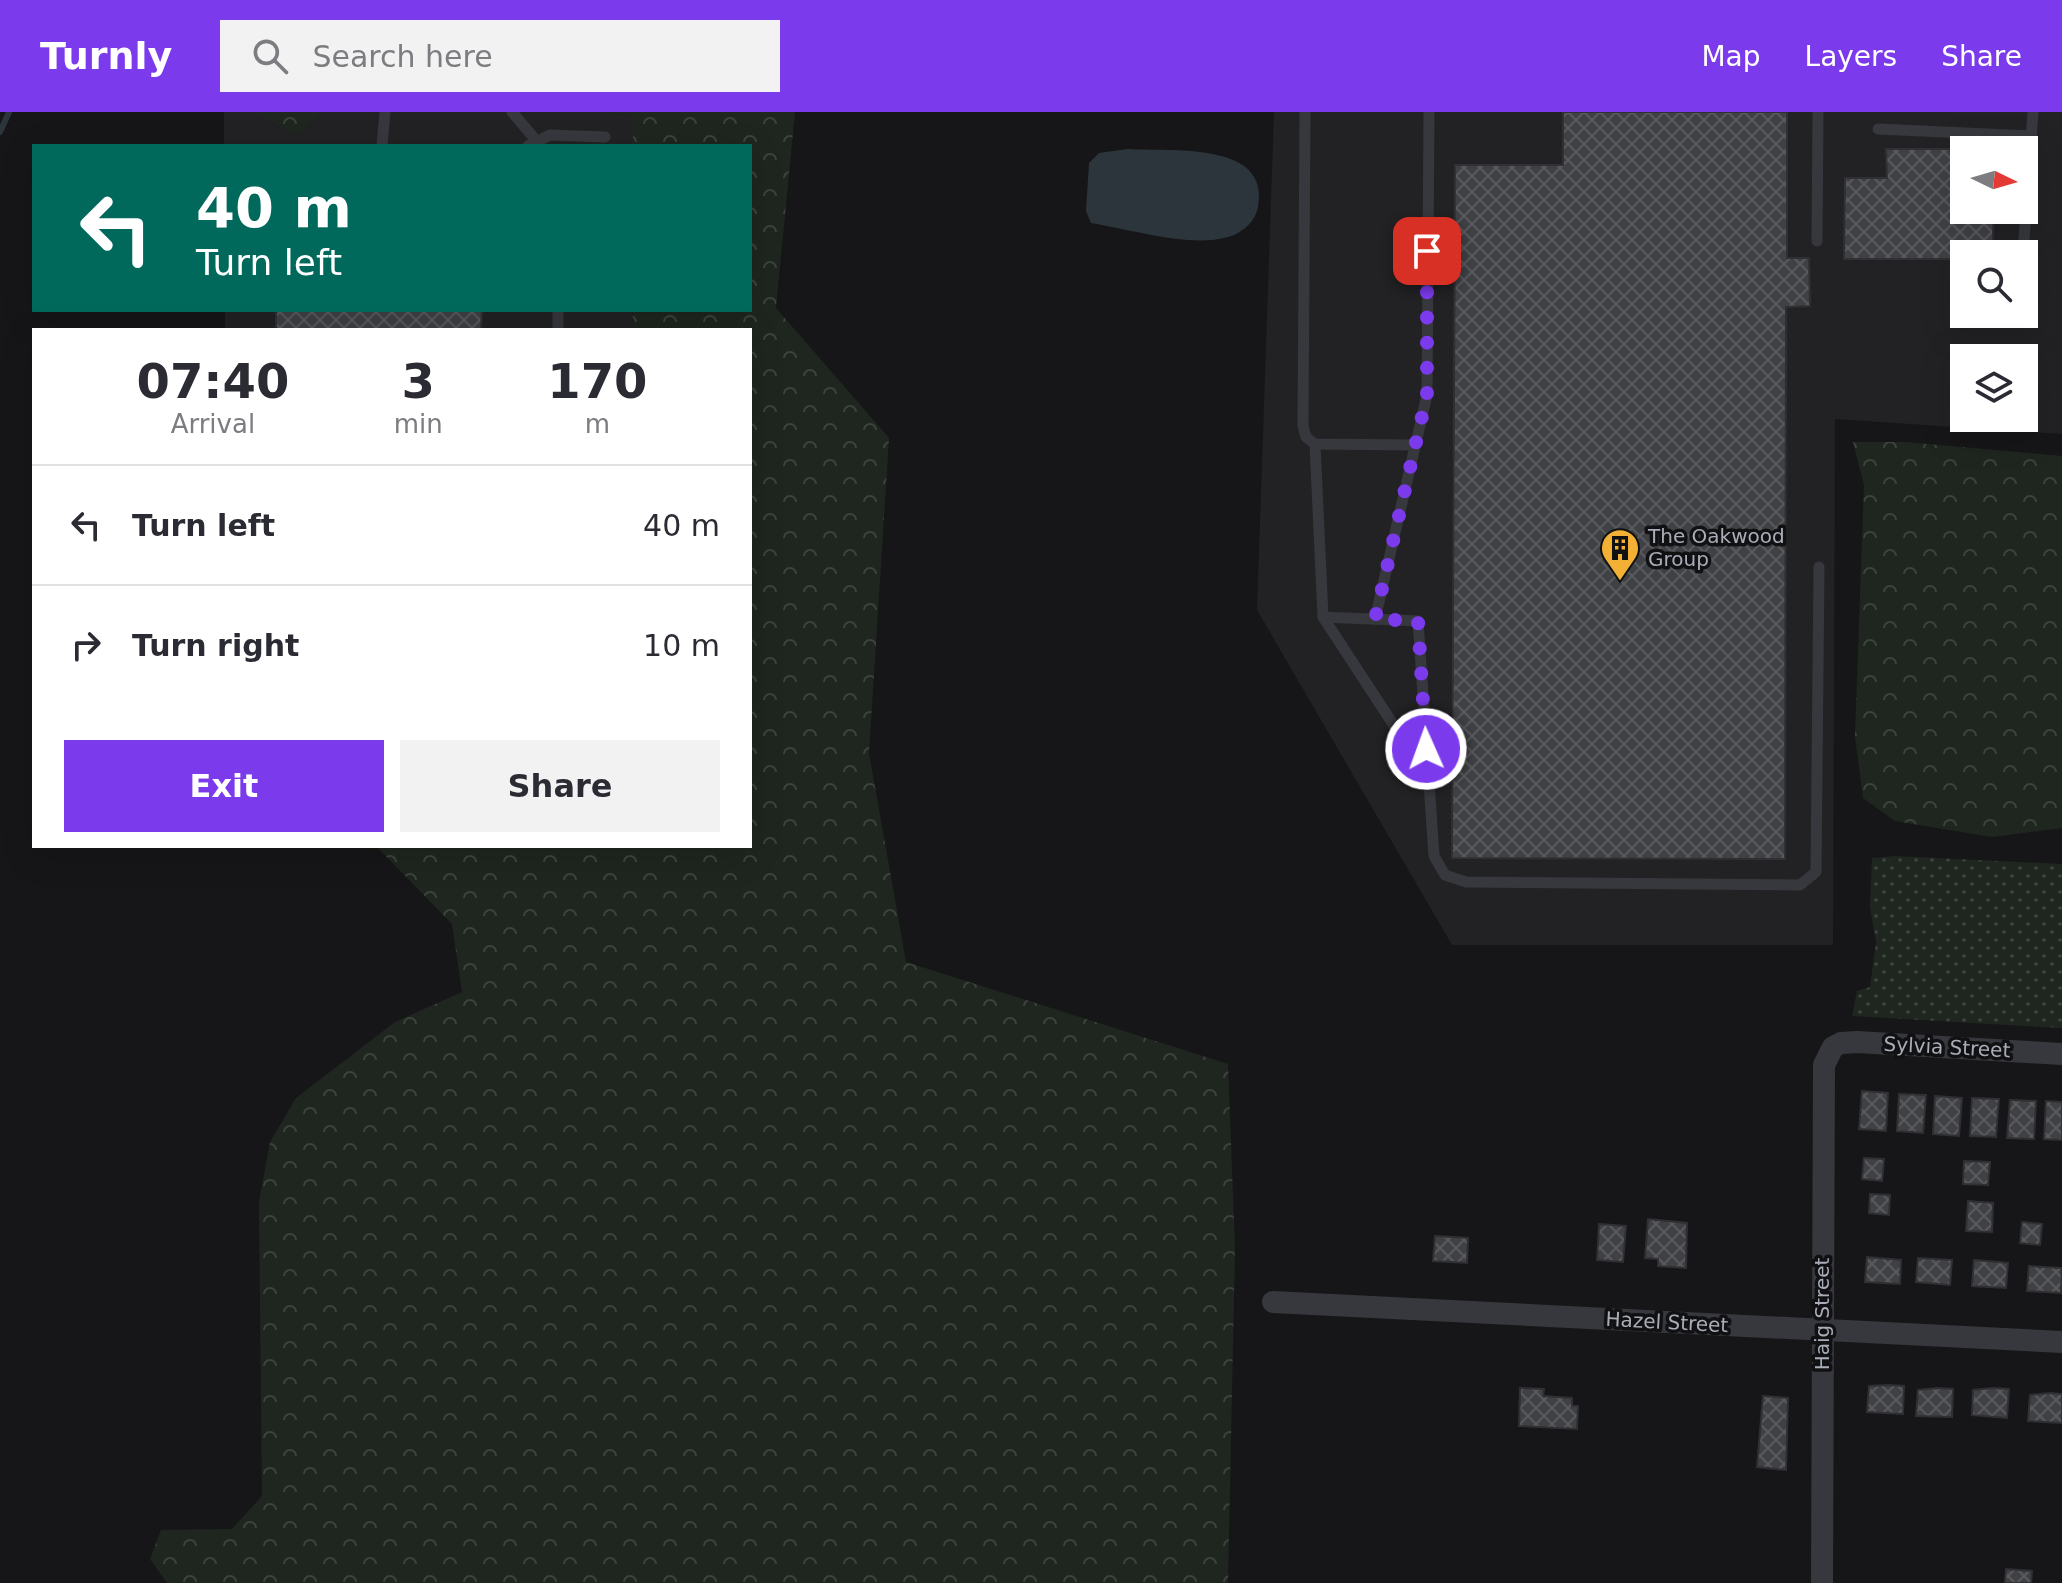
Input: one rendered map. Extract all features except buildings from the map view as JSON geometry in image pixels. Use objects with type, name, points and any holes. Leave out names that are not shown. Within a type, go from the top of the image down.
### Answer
[{"type":"street","name":"Sylvia Street","points":[[1833,1047],[1857,1042],[2062,1054]]},
{"type":"street","name":"Haig Street","points":[[1822,1583],[1824,1065],[1833,1047]]},
{"type":"street","name":"Hazel Street","points":[[1273,1302],[2062,1342]]},
{"type":"lane","points":[[382,144],[385,112]]},
{"type":"lane","points":[[512,112],[535,144],[550,135],[605,137]]},
{"type":"lane","points":[[1305,112],[1303,426],[1306,437],[1315,444],[1414,445]]},
{"type":"lane","points":[[1375,619],[1427,395],[1429,112]]},
{"type":"lane","points":[[1817,241],[1818,112]]},
{"type":"lane","points":[[1878,129],[2031,136],[2033,112]]},
{"type":"lane","points":[[1315,444],[1323,617],[1427,776]]},
{"type":"lane","points":[[1323,617],[1418,621],[1434,856],[1445,875],[1466,882],[1800,885],[1816,872],[1819,567]]},
{"type":"shaded area","points":[[224,112],[251,112],[296,136],[324,112],[602,112],[633,116],[633,144],[224,144]]},
{"type":"shaded area","points":[[1274,112],[2062,112],[2062,434],[2032,432],[2038,432],[2038,344],[1950,344],[1950,427],[1835,419],[1833,945],[1452,945],[1257,610]]},
{"type":"shaded area","points":[[1128,149],[1190,151],[1233,160],[1249,170],[1258,185],[1258,207],[1254,218],[1236,234],[1210,240],[1176,239],[1091,223],[1086,211],[1089,163],[1099,153]]},
{"type":"shaded area","points":[[225,312],[633,312],[632,328],[225,328]]},
{"type":"green space","points":[[251,112],[324,112],[296,136]]},
{"type":"green space","points":[[602,112],[795,112],[776,308],[889,438],[869,753],[906,962],[1228,1064],[1235,1249],[1228,1583],[167,1583],[150,1559],[161,1530],[232,1529],[262,1496],[259,1202],[270,1142],[296,1098],[395,1022],[462,992],[452,924],[378,848],[752,848],[752,328],[632,328],[633,312],[752,312],[752,144],[633,144],[633,116]]},
{"type":"green space","points":[[1853,442],[1905,442],[2062,456],[2062,828],[1992,837],[1895,821],[1863,798],[1855,736],[1864,485]]},
{"type":"green space","points":[[1895,856],[2062,864],[2062,1028],[1852,1016],[1857,991],[1870,987],[1876,942],[1870,907],[1872,858]]},
{"type":"waterway","points":[[0,132],[9,112]]},
{"type":"place","name":"The Oakwood Group","points":[[1620,582]]},
{"type":"route","points":[[1426,749],[1418,621],[1375,619],[1427,395],[1427,251]]}]
